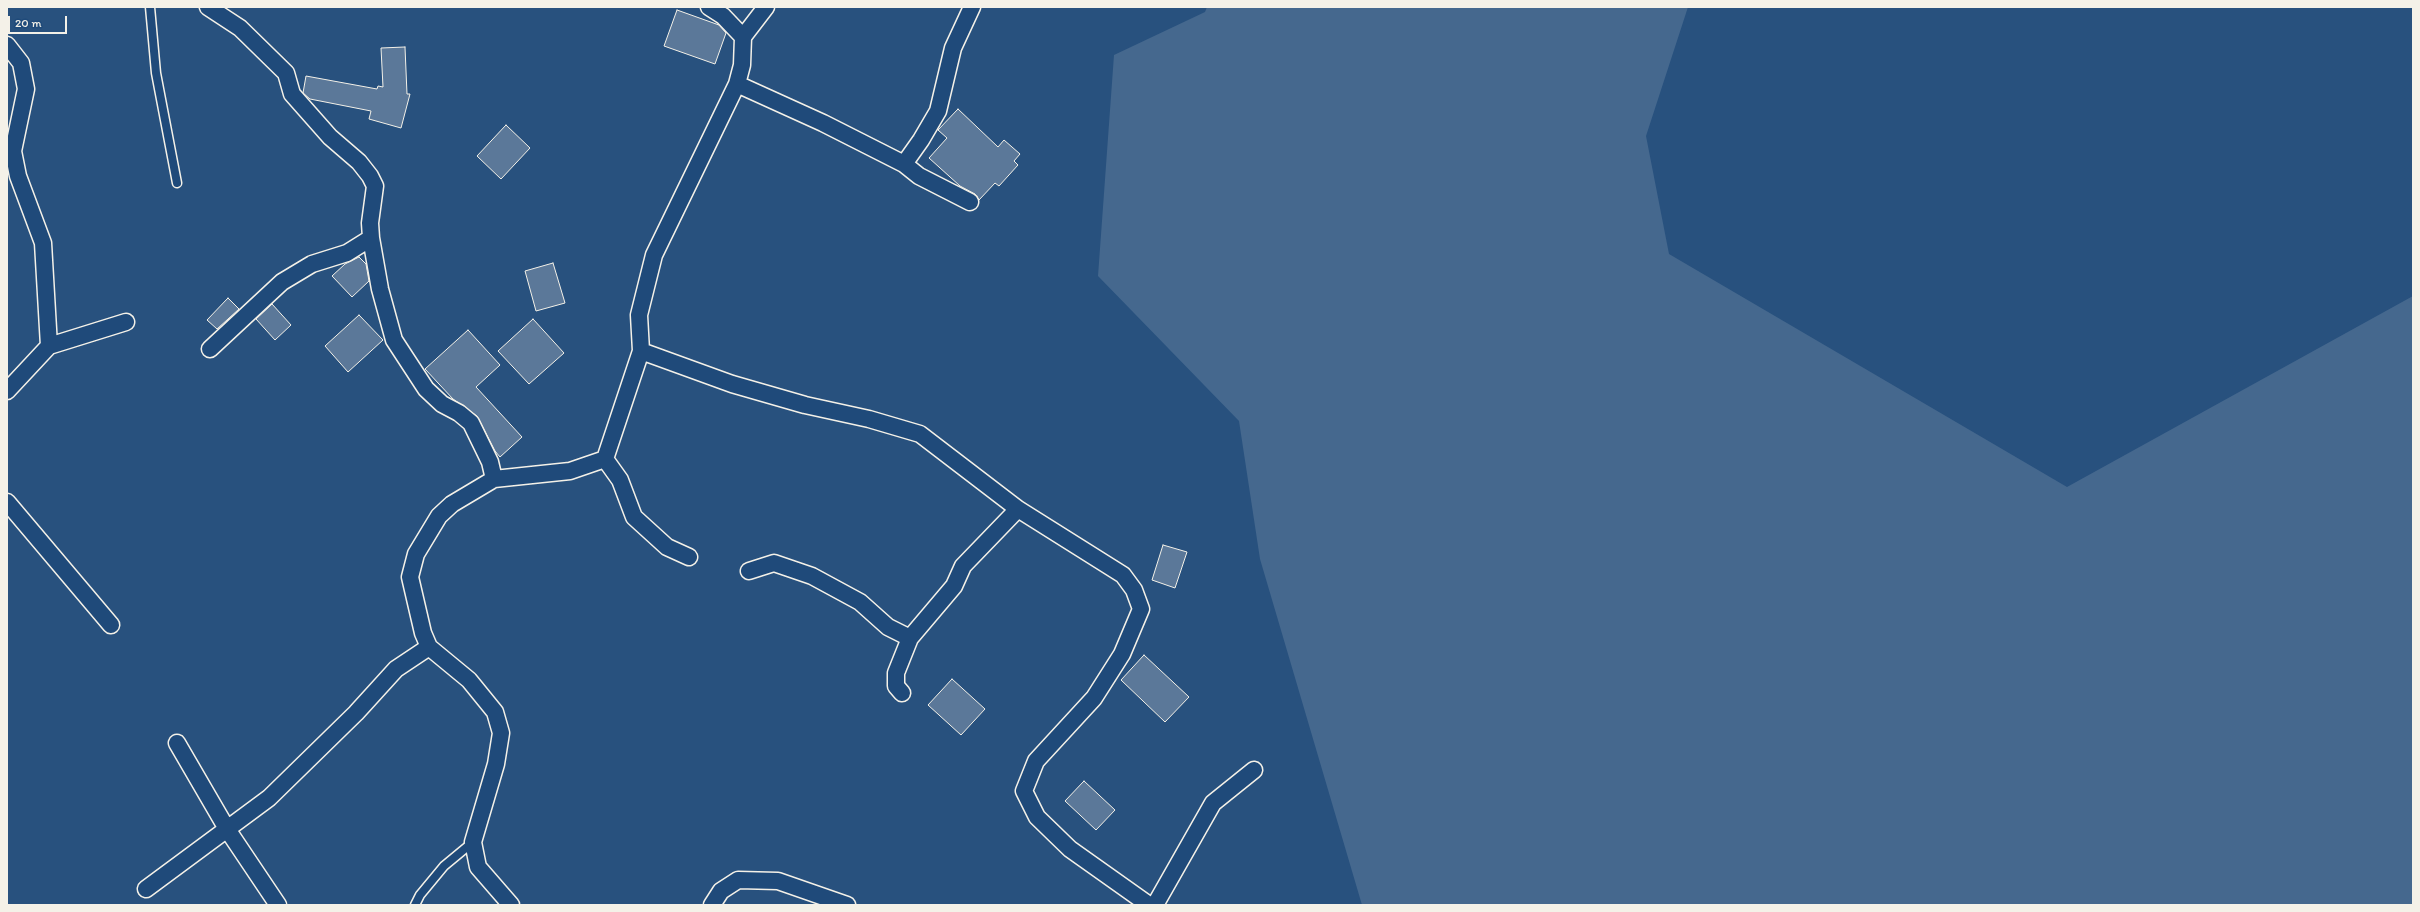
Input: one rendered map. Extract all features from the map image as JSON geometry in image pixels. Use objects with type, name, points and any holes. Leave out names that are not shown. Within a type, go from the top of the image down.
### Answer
[{"type":"street","points":[[208,7],[240,28],[286,73],[292,94],[330,137],[358,162],[370,176],[375,186],[370,223],[371,238],[380,289],[394,340],[426,389],[442,404],[459,412],[471,423],[490,462],[494,479]]},
{"type":"street","points":[[709,7],[723,16],[743,36]]},
{"type":"street","points":[[605,459],[641,351],[639,315],[654,255],[737,84],[742,65],[743,36],[766,7]]},
{"type":"street","points":[[904,164],[921,140],[938,111],[953,48],[972,7]]},
{"type":"street","points":[[7,45],[21,63],[26,89],[13,151],[18,176],[43,243],[49,346]]},
{"type":"street","points":[[737,84],[823,123],[904,164],[919,176],[970,202]]},
{"type":"street","points":[[210,349],[282,282],[312,264],[347,253],[371,238]]},
{"type":"street","points":[[7,390],[49,346],[126,322]]},
{"type":"street","points":[[641,351],[732,384],[805,406],[869,419],[920,434],[1018,509],[1123,575],[1134,590],[1142,609],[1122,654],[1094,698],[1036,761],[1024,791],[1037,817],[1070,848],[1149,905]]},
{"type":"street","points":[[511,905],[478,867],[473,842],[496,764],[501,733],[495,712],[469,680],[429,647],[423,633],[410,577],[416,554],[439,516],[452,504],[494,479],[570,471],[605,459]]},
{"type":"street","points":[[605,459],[620,480],[634,517],[668,547],[689,558]]},
{"type":"street","points":[[7,502],[112,625]]},
{"type":"street","points":[[902,694],[896,686],[896,673],[910,638],[954,586],[963,566],[1018,509]]},
{"type":"street","points":[[749,571],[774,563],[812,576],[860,602],[888,626],[910,638]]},
{"type":"street","points":[[146,889],[270,798],[356,713],[396,669],[429,647]]},
{"type":"street","points":[[177,743],[227,829],[278,905]]},
{"type":"street","points":[[1155,905],[1213,803],[1254,770]]},
{"type":"street","points":[[712,905],[721,891],[738,880],[778,881],[847,905]]},
{"type":"lane","points":[[150,7],[156,73],[177,183]]},
{"type":"lane","points":[[416,905],[420,895],[444,866],[473,842]]},
{"type":"shaded area","points":[[1207,7],[1688,7],[1646,136],[1669,254],[2067,487],[2413,296],[2413,905],[1362,905],[1260,559],[1239,421],[1098,276],[1114,55],[1205,12]]},
{"type":"building","points":[[677,10],[719,25],[726,33],[715,64],[664,46]]},
{"type":"building","points":[[405,47],[407,94],[410,94],[401,128],[369,119],[371,111],[310,99],[303,93],[306,76],[377,89],[378,86],[383,87],[381,48]]},
{"type":"building","points":[[958,109],[998,147],[1004,140],[1020,154],[1014,161],[1018,165],[999,186],[995,183],[979,200],[975,194],[960,186],[929,158],[947,138],[938,130]]},
{"type":"building","points":[[506,125],[530,148],[501,179],[477,156]]},
{"type":"building","points":[[359,257],[366,264],[369,281],[352,297],[332,276],[345,264]]},
{"type":"building","points":[[553,263],[565,303],[536,311],[525,271]]},
{"type":"building","points":[[228,298],[239,309],[217,329],[207,320]]},
{"type":"building","points":[[272,304],[291,325],[275,340],[256,319]]},
{"type":"building","points":[[359,315],[383,340],[348,372],[325,346]]},
{"type":"building","points":[[533,319],[564,353],[529,384],[498,351]]},
{"type":"building","points":[[468,330],[500,365],[476,387],[522,437],[500,457],[495,451],[477,416],[453,399],[425,369]]},
{"type":"building","points":[[1163,545],[1187,552],[1175,588],[1152,580]]},
{"type":"building","points":[[1144,655],[1189,697],[1165,722],[1121,680]]},
{"type":"building","points":[[952,679],[985,709],[961,735],[928,705]]},
{"type":"building","points":[[1084,781],[1115,810],[1096,830],[1065,801]]}]
